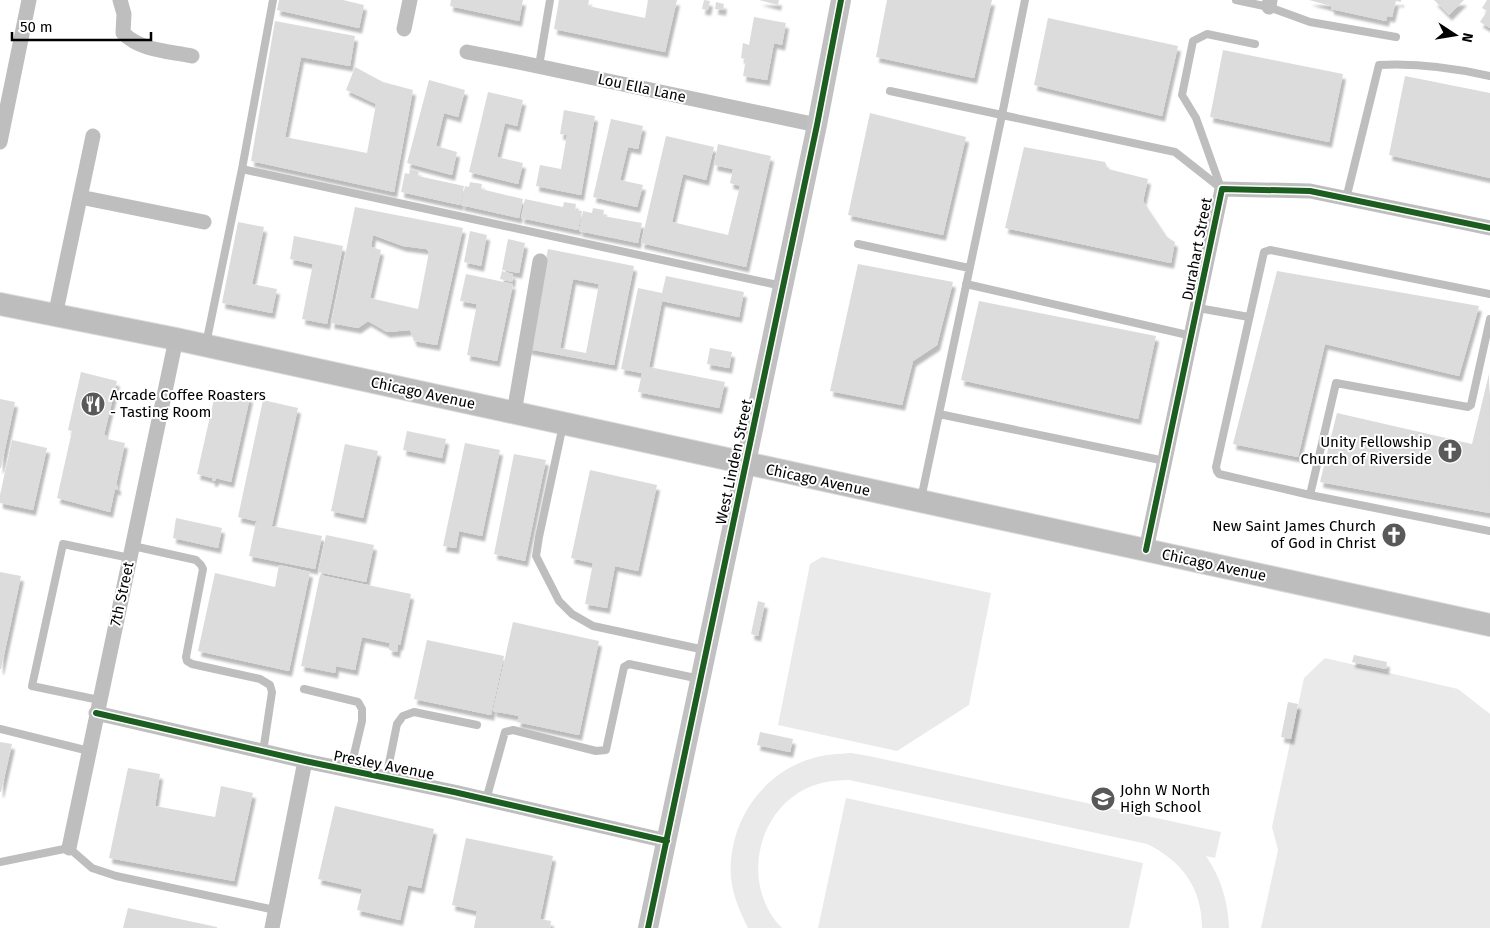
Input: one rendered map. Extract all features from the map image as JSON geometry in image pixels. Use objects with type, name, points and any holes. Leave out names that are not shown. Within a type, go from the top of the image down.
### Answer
[{"type":"main road","name":"West Linden Street","points":[[648,928],[817,125],[841,0]]},
{"type":"main road","name":"Chicago Avenue","points":[[0,304],[176,339],[1490,625]]},
{"type":"street","points":[[0,142],[29,0]]},
{"type":"street","points":[[120,0],[124,14],[124,33],[132,41],[143,46],[192,56]]},
{"type":"street","points":[[404,28],[410,0]]},
{"type":"street","name":"Lou Ella Lane","points":[[467,52],[817,125]]},
{"type":"street","points":[[55,316],[93,136]]},
{"type":"street","name":"Durahart Street","points":[[1146,550],[1222,190],[1310,191],[1490,228]]},
{"type":"street","points":[[80,197],[204,222]]},
{"type":"street","points":[[514,413],[540,261]]},
{"type":"street","name":"7th Street","points":[[69,848],[176,339]]},
{"type":"street","name":"Presley Avenue","points":[[98,707],[263,752],[667,841]]},
{"type":"street","points":[[272,928],[305,761]]},
{"type":"lane","points":[[205,346],[242,169],[273,0]]},
{"type":"lane","points":[[539,66],[550,0]]},
{"type":"lane","points":[[921,501],[1025,0]]},
{"type":"lane","points":[[1236,0],[1270,3],[1310,22],[1396,37]]},
{"type":"lane","points":[[1222,190],[1196,118],[1182,95],[1193,40],[1207,34],[1255,44]]},
{"type":"lane","points":[[1346,199],[1379,65],[1402,64],[1462,70],[1490,76]]},
{"type":"lane","points":[[890,91],[1175,152],[1222,190]]},
{"type":"lane","points":[[242,169],[783,286]]},
{"type":"lane","points":[[858,244],[969,268]]},
{"type":"lane","points":[[1490,294],[1270,250],[1264,252],[1217,471],[1220,474],[1310,495],[1490,531]]},
{"type":"lane","points":[[966,284],[1192,336]]},
{"type":"lane","points":[[1198,308],[1249,317]]},
{"type":"lane","points":[[1310,495],[1336,383],[1468,407],[1471,405],[1490,319]]},
{"type":"lane","points":[[939,414],[1165,461]]},
{"type":"lane","points":[[563,424],[536,556],[559,601],[572,614],[594,626],[707,650]]},
{"type":"lane","points":[[98,707],[32,686],[63,544],[196,560],[203,569],[186,657],[187,661],[192,664],[260,679],[270,685],[272,692],[263,752]]},
{"type":"lane","points":[[486,800],[504,732],[514,730],[596,751],[606,750],[624,667],[629,664],[701,680]]},
{"type":"lane","points":[[304,689],[358,702],[362,709],[362,721],[350,771]]},
{"type":"lane","points":[[386,778],[397,724],[403,716],[414,712],[477,725]]},
{"type":"lane","points":[[0,729],[89,751]]},
{"type":"lane","points":[[0,862],[69,848],[92,868],[116,876],[276,910]]},
{"type":"shaded area","points":[[822,557],[991,593],[969,705],[897,751],[778,725],[810,564]]},
{"type":"shaded area","points":[[1325,658],[1458,689],[1490,714],[1490,928],[1261,928],[1278,850],[1272,827],[1304,678]]},
{"type":"shaded area","points":[[851,753],[1221,832],[1215,858],[1206,856],[1223,890],[1229,928],[1202,928],[1198,900],[1188,877],[1170,859],[1147,844],[849,780],[823,783],[798,793],[783,806],[771,821],[763,838],[758,876],[762,895],[770,912],[782,928],[748,928],[733,891],[731,858],[735,838],[742,819],[752,802],[765,786],[780,774],[798,764],[821,756]]},
{"type":"shaded area","points":[[846,798],[1143,863],[1129,928],[818,928]]},
{"type":"building","points":[[279,0],[343,0],[364,5],[359,28],[277,10]]},
{"type":"building","points":[[451,0],[523,0],[519,21],[450,6]]},
{"type":"building","points":[[559,0],[589,0],[588,6],[645,18],[648,0],[677,0],[665,52],[554,29]]},
{"type":"building","points":[[704,0],[710,1],[708,10],[702,9]]},
{"type":"building","points":[[759,0],[779,0],[778,5]]},
{"type":"building","points":[[887,0],[992,0],[974,78],[876,57]]},
{"type":"building","points":[[1309,0],[1401,0],[1401,2],[1396,1],[1392,17],[1387,16],[1386,21],[1331,9],[1331,6]]},
{"type":"building","points":[[1434,0],[1464,0],[1449,15]]},
{"type":"building","points":[[1487,0],[1490,0],[1490,28],[1480,22],[1487,11],[1482,8]]},
{"type":"building","points":[[716,2],[724,4],[723,10],[715,9]]},
{"type":"building","points":[[754,17],[786,23],[782,45],[774,43],[767,80],[743,76],[746,59],[741,58],[743,43],[749,45]]},
{"type":"building","points":[[1048,18],[1178,46],[1162,116],[1034,85]]},
{"type":"building","points":[[275,21],[355,36],[350,66],[301,57],[285,137],[367,153],[376,104],[346,90],[355,67],[383,82],[413,90],[394,192],[251,161]]},
{"type":"building","points":[[1223,50],[1343,74],[1329,142],[1210,117]]},
{"type":"building","points":[[1405,76],[1490,93],[1490,178],[1389,155]]},
{"type":"building","points":[[429,80],[465,90],[458,117],[444,113],[436,146],[457,152],[452,175],[407,163]]},
{"type":"building","points":[[488,92],[523,100],[517,126],[505,123],[497,157],[523,163],[518,184],[469,172]]},
{"type":"building","points":[[564,110],[595,116],[581,195],[536,186],[540,165],[561,169],[567,135],[560,134]]},
{"type":"building","points":[[870,113],[966,137],[943,235],[848,215]]},
{"type":"building","points":[[611,119],[643,126],[638,149],[628,147],[620,180],[643,185],[637,207],[593,197]]},
{"type":"building","points":[[666,136],[714,147],[706,180],[683,174],[672,222],[728,235],[740,186],[730,183],[733,169],[714,165],[718,144],[771,156],[746,267],[641,243]]},
{"type":"building","points":[[1024,147],[1105,162],[1108,169],[1148,179],[1143,201],[1167,237],[1175,242],[1171,263],[1005,228]]},
{"type":"building","points":[[410,169],[419,171],[418,176],[464,186],[460,205],[401,192],[405,173],[409,174]]},
{"type":"building","points":[[470,182],[482,184],[481,189],[523,199],[519,218],[461,205],[465,186],[469,187]]},
{"type":"building","points":[[525,199],[563,207],[564,202],[576,204],[575,210],[582,211],[578,230],[521,218]]},
{"type":"building","points":[[355,207],[463,228],[437,345],[414,341],[410,330],[387,332],[368,321],[358,328],[331,323]],"holes":[[[373,235],[403,246],[426,249],[429,252],[418,309],[370,298],[381,250],[371,247]]]},
{"type":"building","points":[[593,208],[604,210],[603,216],[642,223],[638,243],[579,231],[583,211],[592,213]]},
{"type":"building","points":[[238,222],[264,227],[252,284],[277,289],[272,313],[222,303]]},
{"type":"building","points":[[470,231],[487,235],[481,266],[464,262]]},
{"type":"building","points":[[294,236],[343,246],[327,324],[302,319],[313,264],[290,259]]},
{"type":"building","points":[[508,239],[525,243],[519,273],[502,270]]},
{"type":"building","points":[[548,249],[634,266],[614,365],[528,349]],"holes":[[[573,279],[599,284],[586,353],[560,348]]]},
{"type":"building","points":[[858,264],[953,282],[937,345],[913,361],[902,405],[830,391]]},
{"type":"building","points":[[502,271],[513,274],[512,282],[500,279]]},
{"type":"building","points":[[1277,271],[1479,306],[1459,376],[1325,344],[1298,457],[1233,444]]},
{"type":"building","points":[[466,274],[513,284],[497,361],[467,355],[477,304],[460,301]]},
{"type":"building","points":[[666,276],[744,292],[739,317],[662,301],[649,367],[725,382],[719,408],[638,392],[642,373],[621,369],[638,288],[662,293]]},
{"type":"building","points":[[979,301],[1156,336],[1138,419],[961,380]]},
{"type":"building","points":[[710,348],[732,352],[729,368],[707,364]]},
{"type":"building","points":[[81,372],[117,381],[104,435],[107,436],[107,439],[125,443],[116,485],[118,490],[115,489],[110,512],[57,498],[72,431],[68,430]]},
{"type":"building","points":[[1489,374],[1490,513],[1320,482],[1337,413],[1472,444]]},
{"type":"building","points":[[216,390],[250,397],[231,482],[216,478],[215,481],[212,481],[212,478],[197,474]]},
{"type":"building","points":[[0,399],[15,402],[1,468],[0,468]]},
{"type":"building","points":[[263,400],[298,408],[272,526],[322,536],[315,569],[249,556],[256,522],[261,522],[238,517]]},
{"type":"building","points":[[407,431],[446,439],[442,458],[403,450]]},
{"type":"building","points":[[12,440],[47,448],[33,510],[0,503]]},
{"type":"building","points":[[465,443],[500,450],[482,536],[459,531],[456,548],[443,546]]},
{"type":"building","points":[[345,444],[378,451],[363,518],[331,511]]},
{"type":"building","points":[[514,454],[546,460],[525,561],[494,554]]},
{"type":"building","points":[[590,470],[657,485],[638,571],[615,566],[607,608],[585,604],[593,563],[571,558]]},
{"type":"building","points":[[176,518],[222,528],[218,548],[173,538]]},
{"type":"building","points":[[326,535],[374,545],[366,582],[318,572]]},
{"type":"building","points":[[279,565],[310,572],[289,671],[198,651],[215,573],[275,587]]},
{"type":"building","points":[[0,572],[21,576],[1,669],[0,669]]},
{"type":"building","points":[[320,575],[411,594],[397,652],[389,650],[390,643],[362,637],[355,670],[336,666],[335,673],[301,666]]},
{"type":"building","points":[[758,601],[765,603],[758,636],[751,634]]},
{"type":"building","points":[[513,622],[599,641],[579,735],[517,722],[519,716],[493,711]]},
{"type":"building","points":[[427,640],[504,656],[491,715],[414,699]]},
{"type":"building","points":[[1354,655],[1387,662],[1386,669],[1352,662]]},
{"type":"building","points":[[1288,702],[1298,704],[1291,739],[1281,737]]},
{"type":"building","points":[[760,732],[793,739],[790,752],[757,745]]},
{"type":"building","points":[[0,742],[12,744],[1,792],[0,792]]},
{"type":"building","points":[[128,768],[160,774],[155,806],[215,817],[221,786],[253,793],[234,881],[109,858]]},
{"type":"building","points":[[335,806],[434,829],[421,888],[408,885],[400,920],[357,910],[362,889],[318,879]]},
{"type":"building","points":[[466,838],[553,856],[540,919],[551,921],[550,928],[474,928],[477,911],[452,905]]},
{"type":"building","points":[[128,908],[217,927],[217,928],[123,928]]},
{"type":"cycle path","points":[[648,928],[817,125],[841,0]]},
{"type":"cycle path","points":[[1146,550],[1222,189],[1310,191],[1490,228]]},
{"type":"cycle path","points":[[96,713],[667,841]]},
{"type":"place","name":"Arcade Coffee Roasters - Tasting Room","points":[[93,404]]},
{"type":"place","name":"Unity Fellowship Church of Riverside","points":[[1450,451]]},
{"type":"place","name":"New Saint James Church of God in Christ","points":[[1394,535]]},
{"type":"place","name":"John W North High School","points":[[1103,799]]}]
